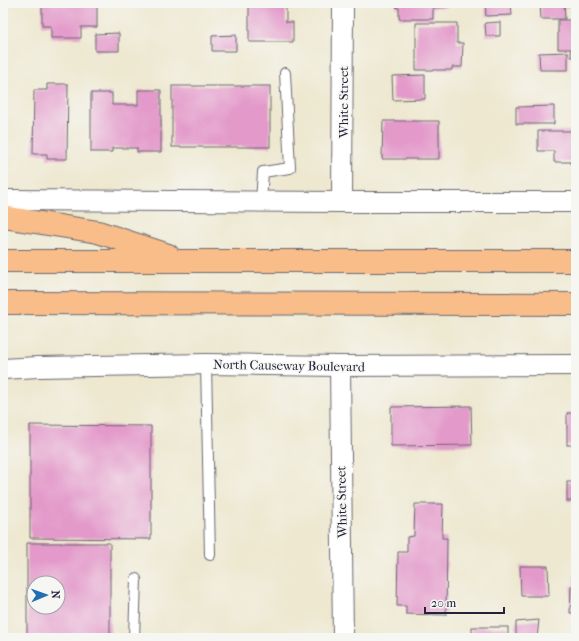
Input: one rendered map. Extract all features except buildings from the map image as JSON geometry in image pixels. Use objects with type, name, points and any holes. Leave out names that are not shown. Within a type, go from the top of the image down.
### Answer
[{"type":"highway","points":[[3,217],[98,232],[188,261]]},
{"type":"highway","points":[[3,261],[576,261]]},
{"type":"highway","points":[[3,303],[576,304]]},
{"type":"street","name":"White Street","points":[[342,202],[343,3]]},
{"type":"street","points":[[3,200],[576,202]]},
{"type":"street","name":"North Causeway Boulevard","points":[[3,369],[206,364],[340,366],[576,365]]},
{"type":"street","name":"White Street","points":[[340,366],[343,638]]},
{"type":"lane","points":[[261,201],[263,172],[290,168],[285,73]]},
{"type":"lane","points":[[206,364],[210,555]]},
{"type":"lane","points":[[134,638],[136,579]]}]
